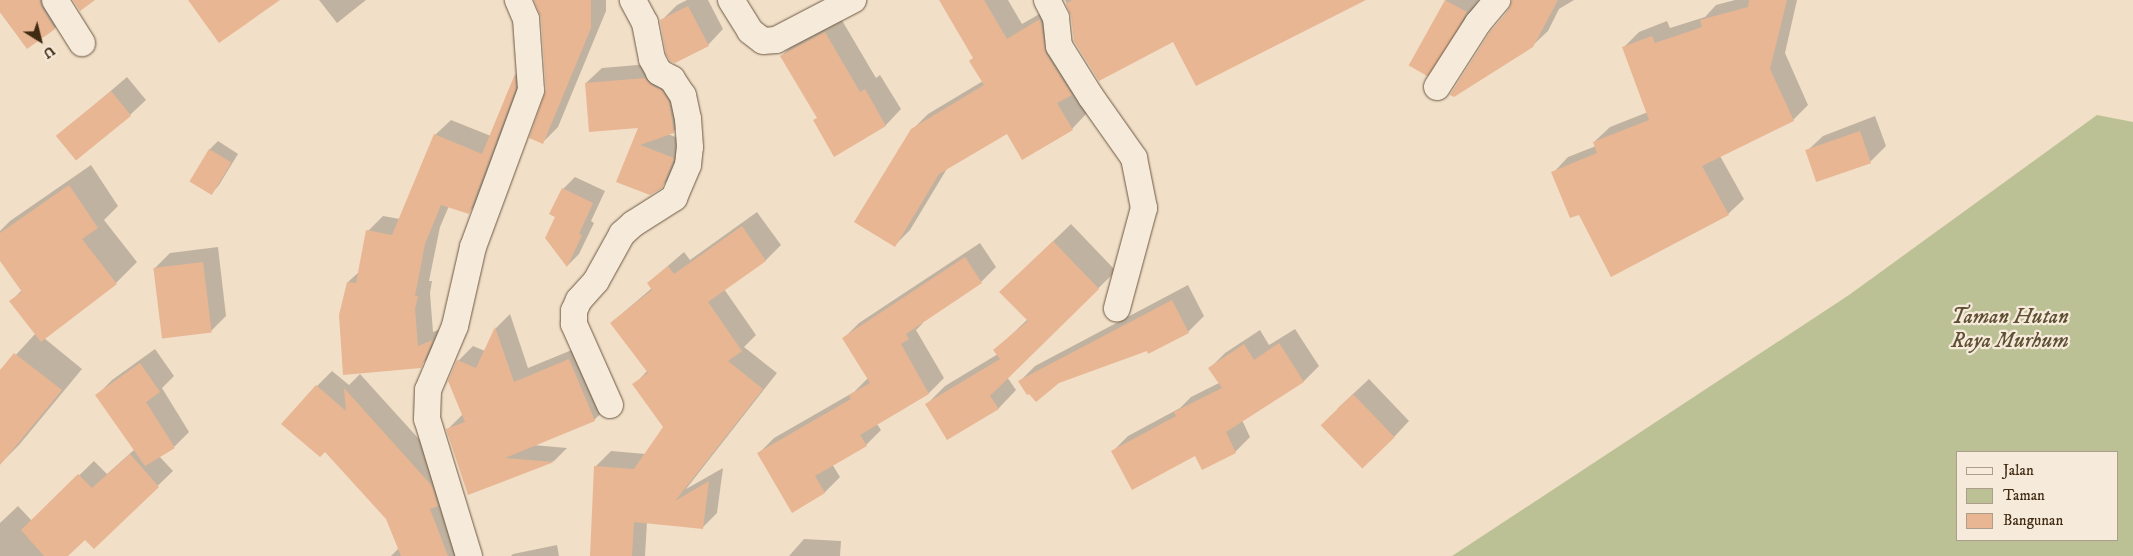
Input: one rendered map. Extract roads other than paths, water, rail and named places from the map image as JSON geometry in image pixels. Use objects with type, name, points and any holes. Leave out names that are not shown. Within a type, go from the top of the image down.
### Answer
[{"type":"street","points":[[55,0],[82,43]]},
{"type":"street","points":[[469,556],[427,419],[428,390],[455,326],[473,247],[531,90],[526,19],[518,0]]},
{"type":"street","points":[[610,405],[574,324],[574,310],[579,300],[596,281],[622,234],[633,224],[674,198],[688,166],[690,147],[688,119],[683,96],[672,79],[659,72],[652,58],[645,23],[633,0]]},
{"type":"street","points":[[731,0],[750,31],[763,41],[776,40],[854,0]]},
{"type":"street","points":[[1047,0],[1056,18],[1059,46],[1091,97],[1134,158],[1144,208],[1118,308]]},
{"type":"street","points":[[1437,87],[1478,23],[1497,0]]},
{"type":"park label","name":"Taman Hutan Raya Murhum","points":[[2010,329]]}]
